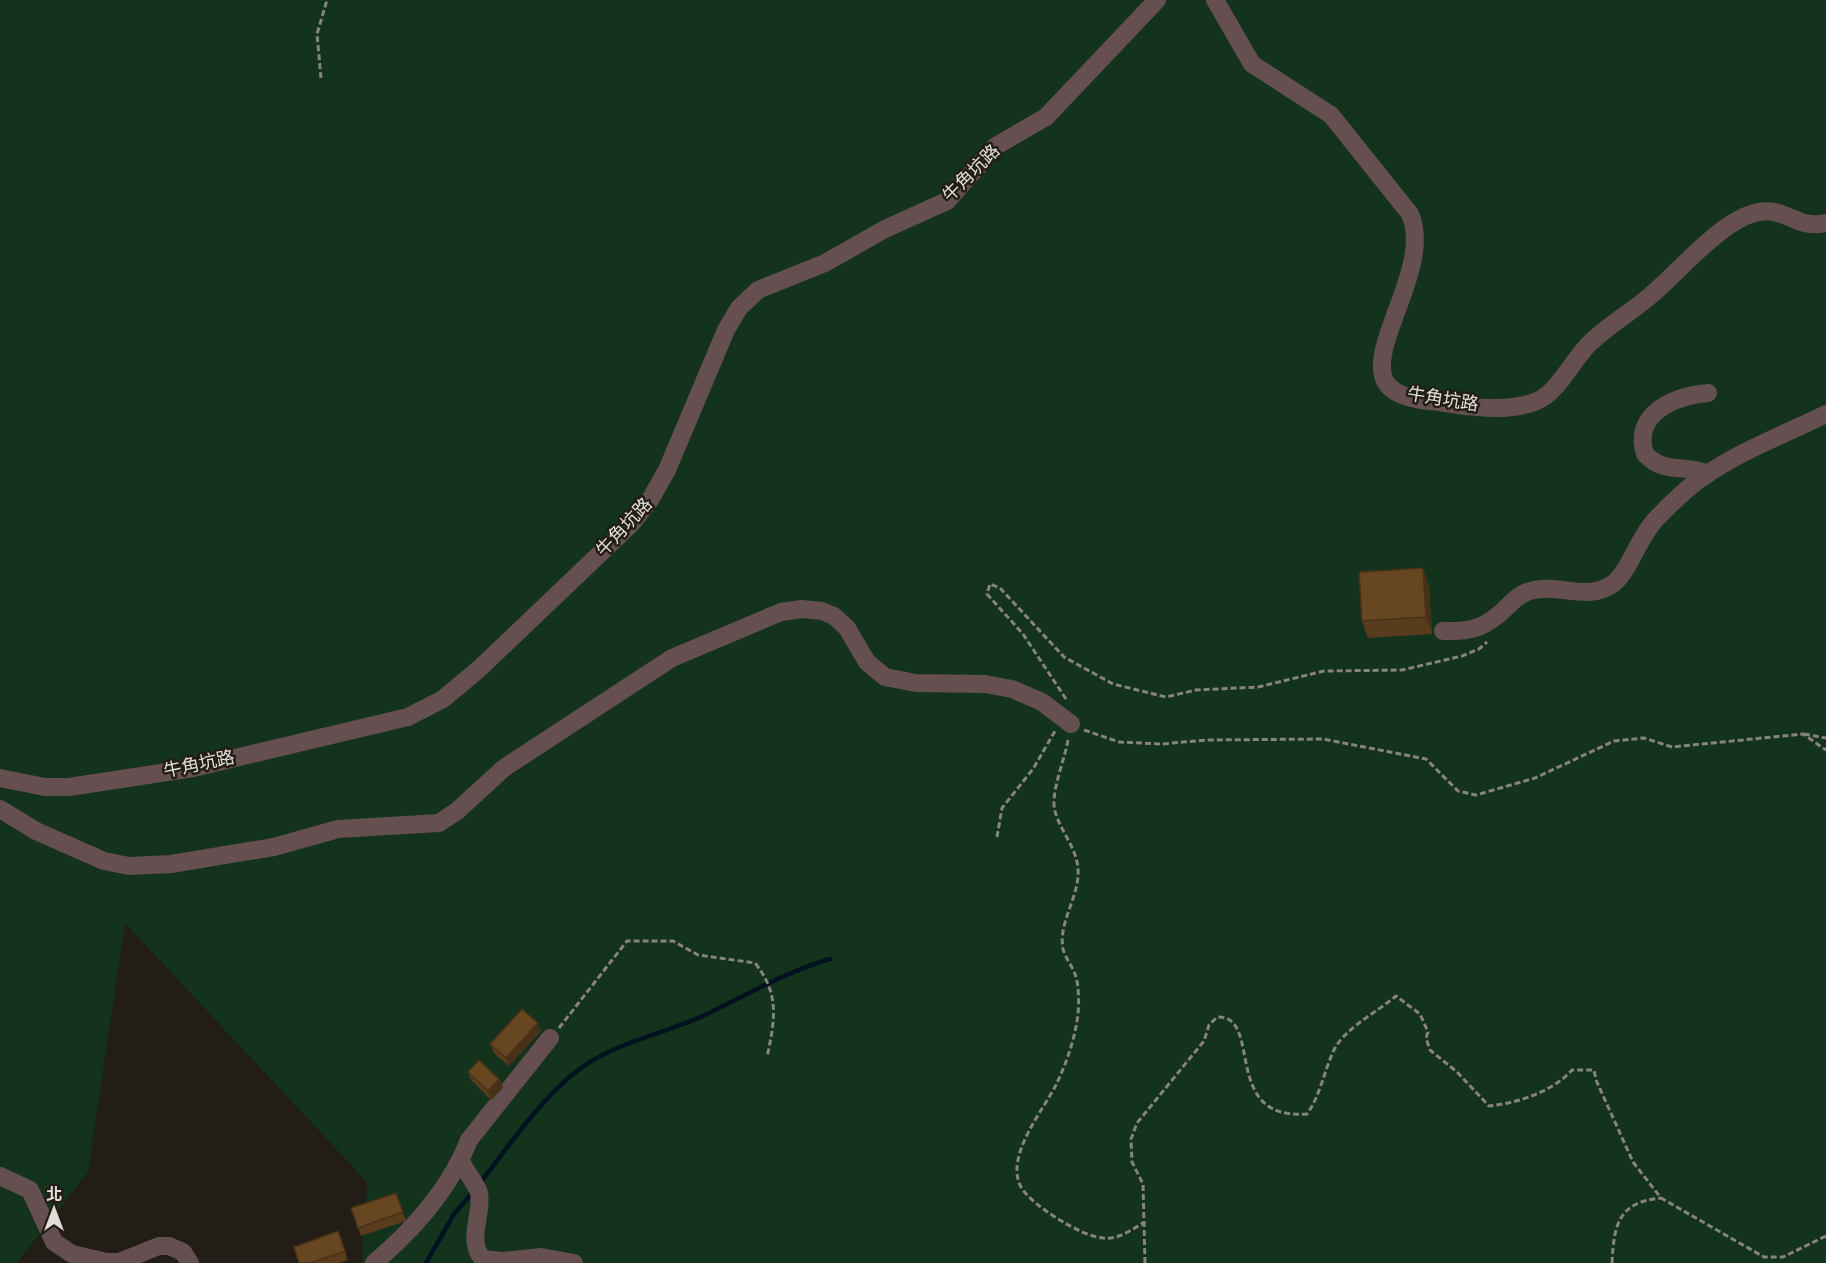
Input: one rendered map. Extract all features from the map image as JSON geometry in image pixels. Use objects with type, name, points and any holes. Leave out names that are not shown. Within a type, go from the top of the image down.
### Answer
[{"type":"street","name":"牛角坑路","points":[[0,778],[28,785],[69,787],[193,768],[303,740],[408,717],[443,699],[479,669],[632,523],[650,500],[667,470],[726,330],[740,308],[758,290],[825,263],[885,229],[947,201],[996,146],[1046,117],[1157,0]]},
{"type":"street","name":"牛角坑路","points":[[1215,0],[1252,64],[1318,105],[1330,115],[1410,214],[1414,225],[1416,250],[1388,338],[1382,370],[1385,382],[1395,391],[1411,398],[1450,404],[1502,407],[1539,400],[1551,390],[1591,342],[1649,297],[1728,226],[1768,209],[1808,223],[1826,222]]},
{"type":"street","points":[[1708,393],[1677,398],[1650,416],[1642,432],[1645,454],[1659,467],[1689,468],[1708,474]]},
{"type":"street","points":[[1443,631],[1477,630],[1506,609],[1516,598],[1529,591],[1543,589],[1585,593],[1607,587],[1624,572],[1639,540],[1674,500],[1708,474],[1826,414]]},
{"type":"street","points":[[0,809],[46,835],[104,861],[129,866],[171,864],[274,847],[338,829],[439,823],[457,812],[504,768],[672,658],[781,612],[802,609],[822,611],[834,616],[847,628],[867,662],[885,677],[916,683],[985,684],[1012,689],[1042,702],[1075,724]]},
{"type":"street","points":[[374,1263],[412,1229],[461,1160],[469,1140],[550,1038]]},
{"type":"street","points":[[461,1160],[465,1172],[479,1194],[476,1249],[483,1259],[503,1262],[541,1257],[574,1263]]},
{"type":"street","points":[[0,1176],[30,1190],[54,1242],[72,1254],[107,1262],[119,1262],[159,1246],[169,1246],[183,1252],[190,1263]]},
{"type":"path","points":[[321,78],[317,34],[327,0]]},
{"type":"path","points":[[1067,701],[1023,634],[987,594],[990,584],[1000,588],[1064,657],[1084,670],[1113,684],[1166,696],[1196,690],[1258,687],[1324,671],[1402,670],[1462,656],[1479,649],[1491,639]]},
{"type":"path","points":[[1075,724],[1054,800],[1054,810],[1074,851],[1078,868],[1077,884],[1064,929],[1063,949],[1076,977],[1078,1012],[1071,1052],[1055,1086],[1023,1142],[1017,1171],[1021,1187],[1041,1206],[1084,1234],[1105,1239],[1122,1236],[1145,1222]]},
{"type":"path","points":[[997,837],[1002,808],[1033,769],[1050,736],[1075,724],[1119,742],[1162,744],[1207,740],[1323,740],[1426,759],[1458,791],[1476,795],[1535,778],[1614,741],[1644,738],[1672,747],[1803,734],[1826,738]]},
{"type":"path","points":[[1803,734],[1826,750]]},
{"type":"path","points":[[550,1038],[627,941],[673,941],[698,954],[755,963],[767,978],[775,1020],[766,1057]]},
{"type":"path","points":[[1144,1263],[1143,1184],[1132,1162],[1131,1139],[1137,1123],[1204,1041],[1209,1025],[1217,1017],[1224,1017],[1233,1023],[1245,1049],[1251,1088],[1268,1108],[1286,1113],[1307,1114],[1313,1105],[1333,1051],[1348,1031],[1373,1016],[1396,996],[1420,1014],[1428,1032],[1426,1038],[1430,1050],[1457,1072],[1489,1106],[1514,1103],[1563,1080],[1572,1070],[1594,1070],[1630,1156],[1661,1198],[1764,1257],[1783,1257],[1826,1236]]},
{"type":"path","points":[[1612,1263],[1618,1222],[1628,1208],[1642,1200],[1661,1198]]},
{"type":"green space","points":[[0,0],[1826,0],[1826,1263],[362,1263],[367,1182],[125,923],[88,1172],[17,1263],[0,1263]]},
{"type":"building","points":[[1423,568],[1426,617],[1362,621],[1359,572]]},
{"type":"building","points":[[522,1009],[538,1023],[506,1058],[490,1044]]},
{"type":"building","points":[[479,1060],[499,1079],[488,1091],[468,1072]]},
{"type":"building","points":[[396,1193],[403,1212],[358,1228],[351,1208]]},
{"type":"building","points":[[338,1231],[345,1251],[310,1263],[299,1263],[294,1247]]},
{"type":"waterway","points":[[480,1183],[546,1100],[587,1064],[619,1047],[705,1015],[782,977],[830,959]]},
{"type":"waterway","points":[[426,1263],[454,1214],[473,1192]]}]
